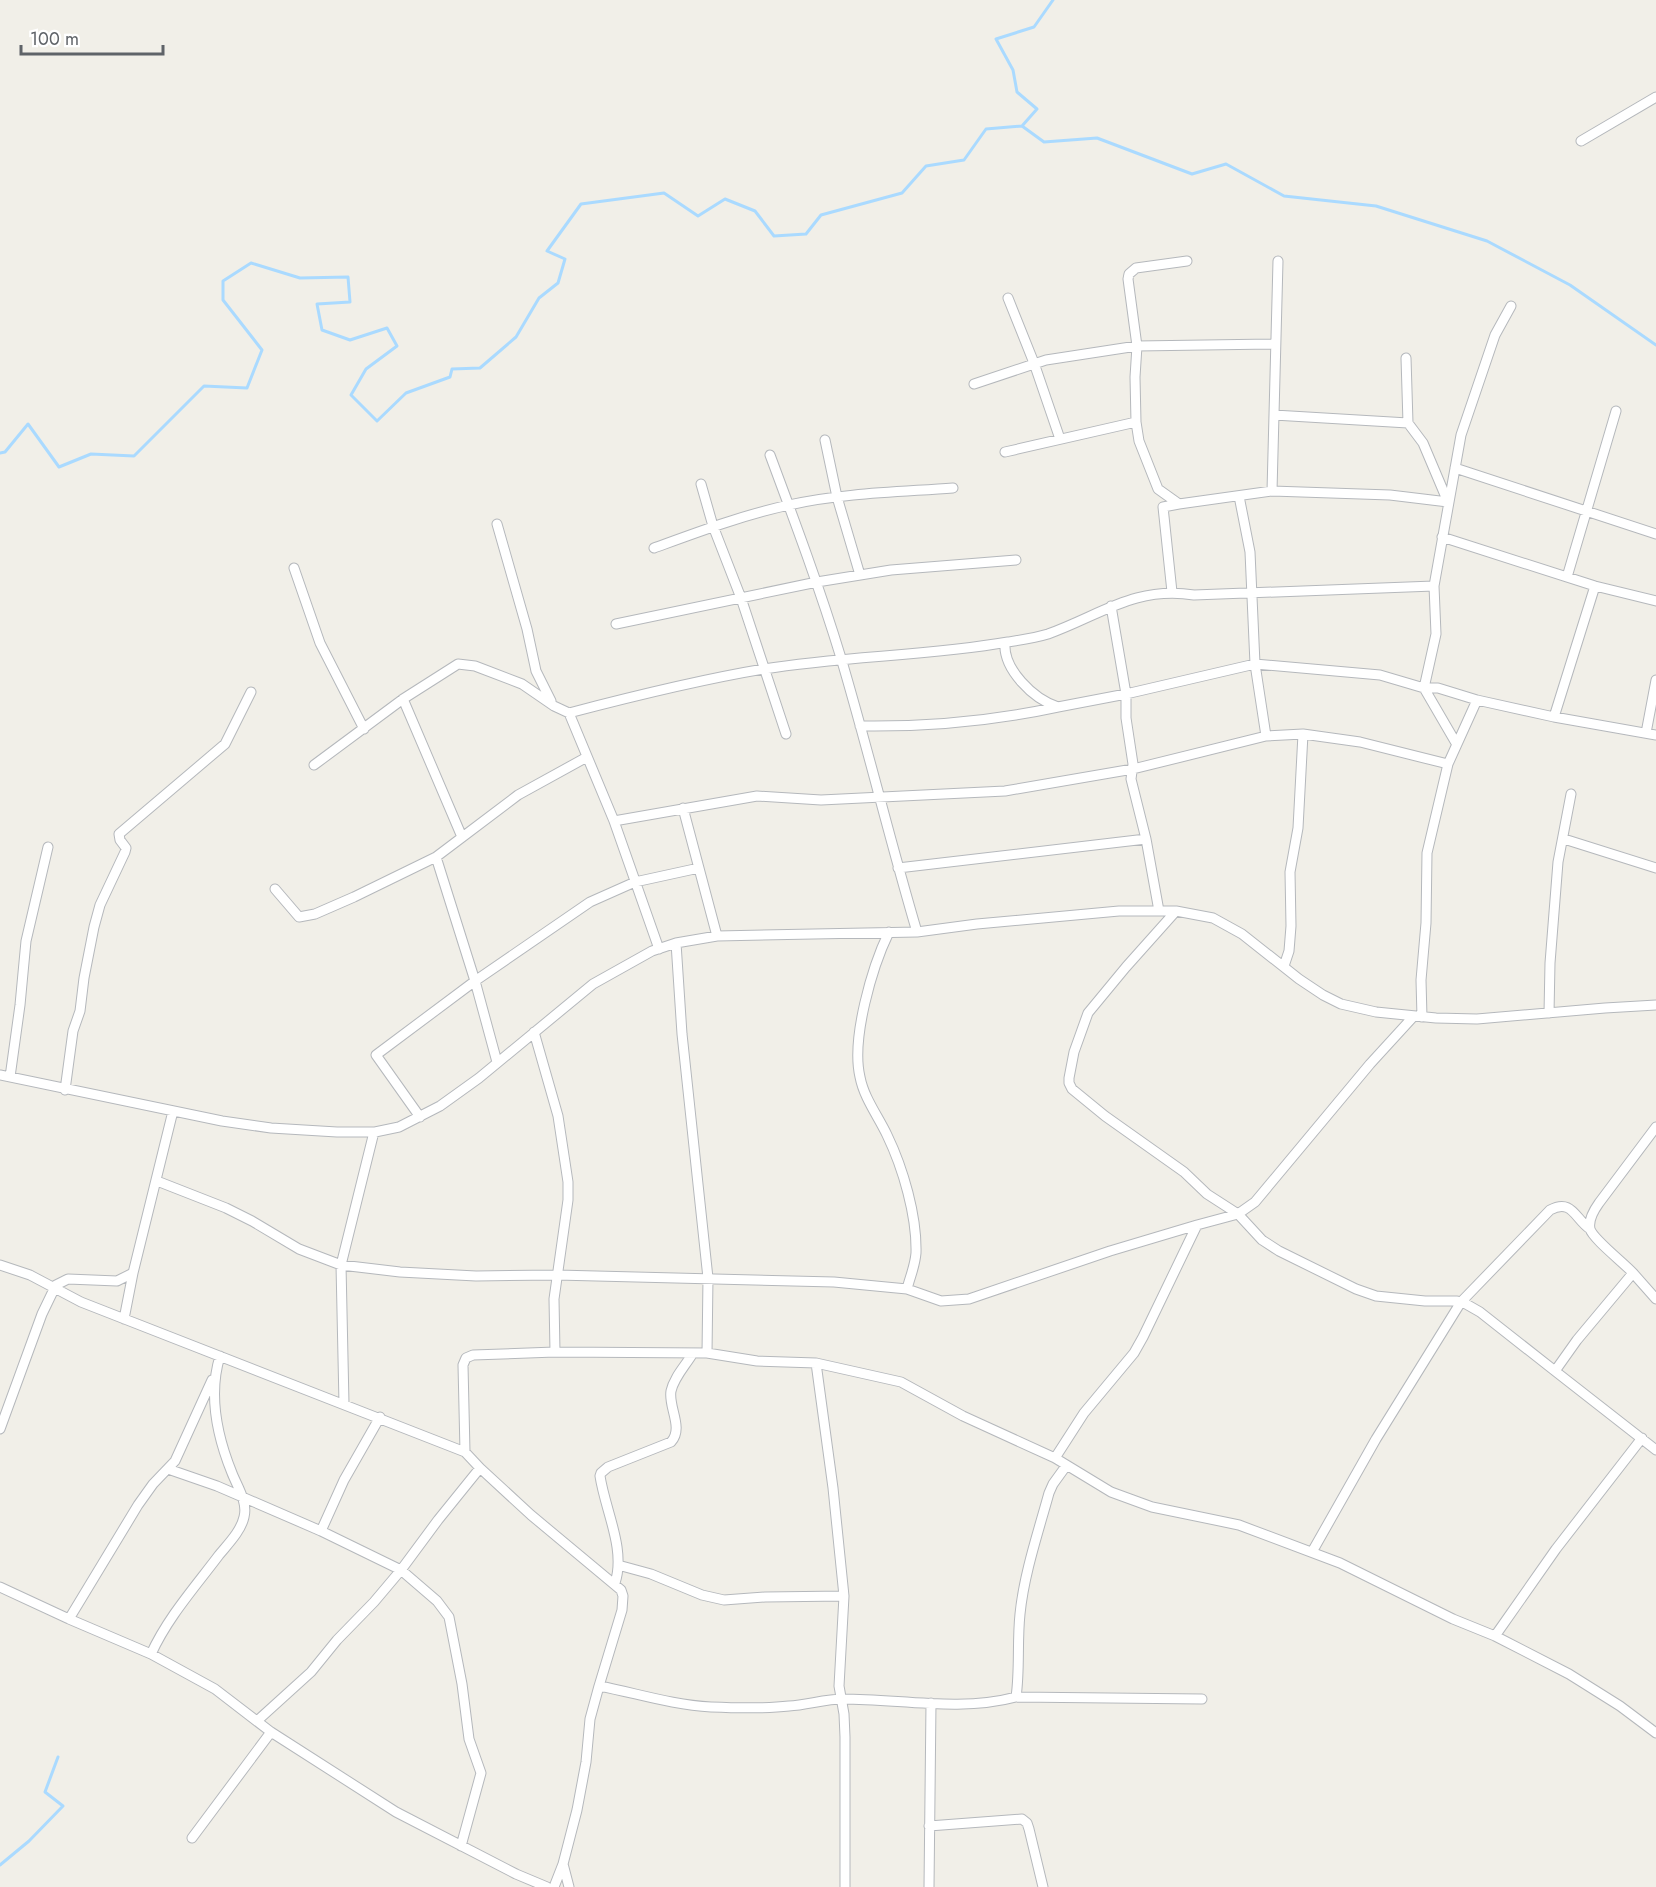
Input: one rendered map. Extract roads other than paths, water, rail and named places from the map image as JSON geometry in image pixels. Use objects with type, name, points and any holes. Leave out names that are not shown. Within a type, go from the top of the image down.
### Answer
[{"type":"street","points":[[1581,141],[1656,97]]},
{"type":"street","points":[[1179,504],[1158,489],[1139,441],[1136,422],[1137,346],[1128,285],[1129,274],[1136,268],[1187,261]]},
{"type":"street","points":[[1272,491],[1278,261]]},
{"type":"street","points":[[1008,298],[1034,363],[1060,439]]},
{"type":"street","points":[[1456,743],[1424,688],[1436,634],[1434,586],[1461,435],[1495,335],[1511,306]]},
{"type":"street","points":[[974,384],[1034,363],[1137,346],[1275,344]]},
{"type":"street","points":[[1406,358],[1408,423],[1423,443],[1448,502]]},
{"type":"street","points":[[1568,577],[1616,411]]},
{"type":"street","points":[[1274,415],[1408,423]]},
{"type":"street","points":[[1005,452],[1136,422]]},
{"type":"street","points":[[825,440],[837,497],[860,575]]},
{"type":"street","points":[[770,455],[817,582],[841,659],[917,932]]},
{"type":"street","points":[[1455,468],[1656,534]]},
{"type":"street","points":[[701,484],[713,526],[741,598],[786,734]]},
{"type":"street","points":[[654,548],[713,526],[788,505],[837,497],[953,488]]},
{"type":"street","points":[[1173,592],[1163,507],[1272,491],[1390,495],[1448,502]]},
{"type":"street","points":[[1239,496],[1250,552],[1255,664],[1266,736]]},
{"type":"street","points":[[497,524],[527,629],[536,670],[554,706]]},
{"type":"street","points":[[1442,537],[1595,586],[1656,601]]},
{"type":"street","points":[[616,624],[817,582],[891,570],[1016,560]]},
{"type":"street","points":[[294,568],[320,643],[364,729]]},
{"type":"street","points":[[314,765],[403,699],[458,664],[476,666],[522,684],[554,706],[569,713],[664,689],[764,669],[841,659],[939,651],[1045,634],[1140,596],[1173,592],[1194,595],[1434,586]]},
{"type":"street","points":[[1554,717],[1595,586]]},
{"type":"street","points":[[1111,606],[1126,694],[1126,718],[1133,769],[1131,779],[1146,839],[1159,911]]},
{"type":"street","points":[[1005,642],[1006,660],[1015,674],[1034,692],[1058,707]]},
{"type":"street","points":[[860,726],[918,727],[977,720],[1126,694],[1255,664],[1380,675],[1424,688],[1438,688],[1554,717],[1651,734],[1656,680]]},
{"type":"street","points":[[65,1090],[73,1031],[80,1011],[94,927],[100,904],[126,848],[119,834],[225,744],[251,693]]},
{"type":"street","points":[[403,699],[462,837]]},
{"type":"street","points":[[157,1181],[225,1208],[299,1249],[340,1265],[400,1272],[476,1276],[557,1275],[834,1282],[908,1289],[941,1301],[969,1299],[1110,1251],[1238,1214],[1246,1210],[1263,1194],[1370,1064],[1418,1017],[1426,923],[1427,853],[1448,765],[1477,699]]},
{"type":"street","points":[[569,713],[614,821],[659,949]]},
{"type":"street","points":[[1284,966],[1290,943],[1290,872],[1298,828],[1303,734]]},
{"type":"street","points":[[614,821],[757,796],[821,800],[1005,791],[1133,769],[1266,736],[1303,734],[1381,746],[1448,765]]},
{"type":"street","points":[[275,889],[295,915],[302,917],[354,897],[436,857],[518,795],[587,757]]},
{"type":"street","points":[[1550,1013],[1553,918],[1558,862],[1571,794]]},
{"type":"street","points":[[683,808],[717,936]]},
{"type":"street","points":[[898,868],[1146,839]]},
{"type":"street","points":[[1564,839],[1656,868]]},
{"type":"street","points":[[10,1077],[26,941],[48,847]]},
{"type":"street","points":[[436,857],[475,981],[497,1062]]},
{"type":"street","points":[[420,1117],[376,1055],[475,981],[590,902],[635,882],[699,868]]},
{"type":"street","points":[[1176,910],[1088,1013],[1074,1052],[1069,1083],[1077,1095],[1184,1172],[1225,1207],[1238,1214],[1262,1240],[1356,1289],[1386,1298],[1461,1302],[1480,1312],[1656,1450]]},
{"type":"street","points":[[0,1075],[65,1090],[271,1128],[374,1132],[399,1127],[440,1106],[593,984],[624,966],[676,943],[717,936],[917,932],[1119,911],[1176,910],[1196,913],[1229,925],[1307,984],[1341,1004],[1376,1012],[1418,1017],[1477,1019],[1656,1005]]},
{"type":"street","points":[[888,932],[870,978],[857,1061],[865,1095],[896,1156],[910,1207],[916,1254],[908,1289]]},
{"type":"street","points":[[676,943],[682,1034],[708,1278],[707,1353]]},
{"type":"street","points":[[534,1032],[558,1116],[568,1182],[568,1200],[554,1299],[555,1352]]},
{"type":"street","points":[[124,1318],[173,1111]]},
{"type":"street","points":[[1590,1229],[1593,1213],[1599,1203],[1656,1126]]},
{"type":"street","points":[[344,1404],[340,1265],[374,1132]]},
{"type":"street","points":[[1312,1552],[1376,1439],[1461,1302],[1550,1209],[1560,1206],[1570,1208],[1590,1229],[1596,1239],[1617,1256],[1656,1299]]},
{"type":"street","points":[[1055,1458],[1084,1413],[1134,1353],[1197,1225]]},
{"type":"street","points":[[0,1265],[21,1271],[124,1318],[465,1452],[531,1515],[615,1583],[623,1596],[622,1610],[598,1686],[590,1719],[577,1810],[563,1864],[554,1887]]},
{"type":"street","points":[[0,1429],[54,1288],[59,1282],[68,1279],[117,1281],[133,1273]]},
{"type":"street","points":[[1555,1371],[1577,1340],[1633,1273]]},
{"type":"street","points":[[465,1452],[463,1365],[466,1358],[473,1355],[555,1352],[707,1353],[757,1361],[816,1363],[901,1382],[963,1416],[1055,1458],[1111,1492],[1132,1501],[1239,1525],[1340,1563],[1453,1619],[1495,1636],[1569,1674],[1620,1706],[1656,1733]]},
{"type":"street","points":[[615,1583],[618,1565],[600,1480],[601,1473],[608,1467],[675,1439],[671,1392],[693,1353]]},
{"type":"street","points":[[69,1619],[138,1505],[178,1456],[214,1375],[220,1356]]},
{"type":"street","points":[[816,1363],[833,1488],[844,1596],[839,1686],[845,1737],[845,1887]]},
{"type":"street","points":[[151,1654],[159,1637],[182,1602],[237,1532],[245,1516],[242,1497],[231,1472],[216,1425],[214,1375]]},
{"type":"street","points":[[321,1531],[344,1480],[380,1417]]},
{"type":"street","points":[[1495,1636],[1556,1549],[1642,1438]]},
{"type":"street","points":[[1016,1697],[1019,1679],[1020,1614],[1026,1582],[1049,1493],[1066,1466]]},
{"type":"street","points":[[256,1721],[311,1672],[401,1570],[480,1468]]},
{"type":"street","points":[[168,1469],[218,1486],[321,1531],[401,1570],[437,1601],[449,1617],[462,1684],[469,1739],[482,1773],[461,1845]]},
{"type":"street","points":[[618,1565],[651,1574],[702,1595],[724,1600],[844,1596]]},
{"type":"street","points":[[0,1587],[151,1654],[215,1689],[271,1732],[396,1812],[516,1874],[547,1887]]},
{"type":"street","points":[[598,1686],[659,1700],[713,1707],[787,1707],[841,1699],[931,1704],[988,1702],[1016,1697],[1202,1700]]},
{"type":"street","points":[[929,1887],[931,1704]]},
{"type":"street","points":[[192,1838],[271,1732]]},
{"type":"street","points":[[929,1826],[1022,1819],[1027,1823],[1029,1829],[1043,1887]]},
{"type":"street","points":[[563,1864],[569,1887]]},
{"type":"waterway","points":[[0,453],[5,452],[28,424],[59,467],[91,454],[134,456],[204,386],[247,388],[262,350],[223,300],[223,281],[251,263],[300,278],[348,277],[350,302],[317,304],[322,330],[350,340],[387,328],[397,346],[366,369],[351,395],[377,421],[406,393],[450,377],[452,369],[480,368],[516,337],[539,298],[558,283],[565,259],[547,251],[581,204],[664,193],[698,216],[725,199],[755,211],[774,236],[806,234],[821,215],[902,193],[926,166],[964,160],[986,129],[1022,126],[1037,109],[1017,92],[1013,70],[996,39],[1034,27],[1053,0]]},
{"type":"waterway","points":[[1022,126],[1044,142],[1097,138],[1192,174],[1226,164],[1284,196],[1376,206],[1487,241],[1570,285],[1656,345]]},
{"type":"waterway","points":[[0,1865],[29,1841],[63,1806],[45,1792],[58,1757]]}]
